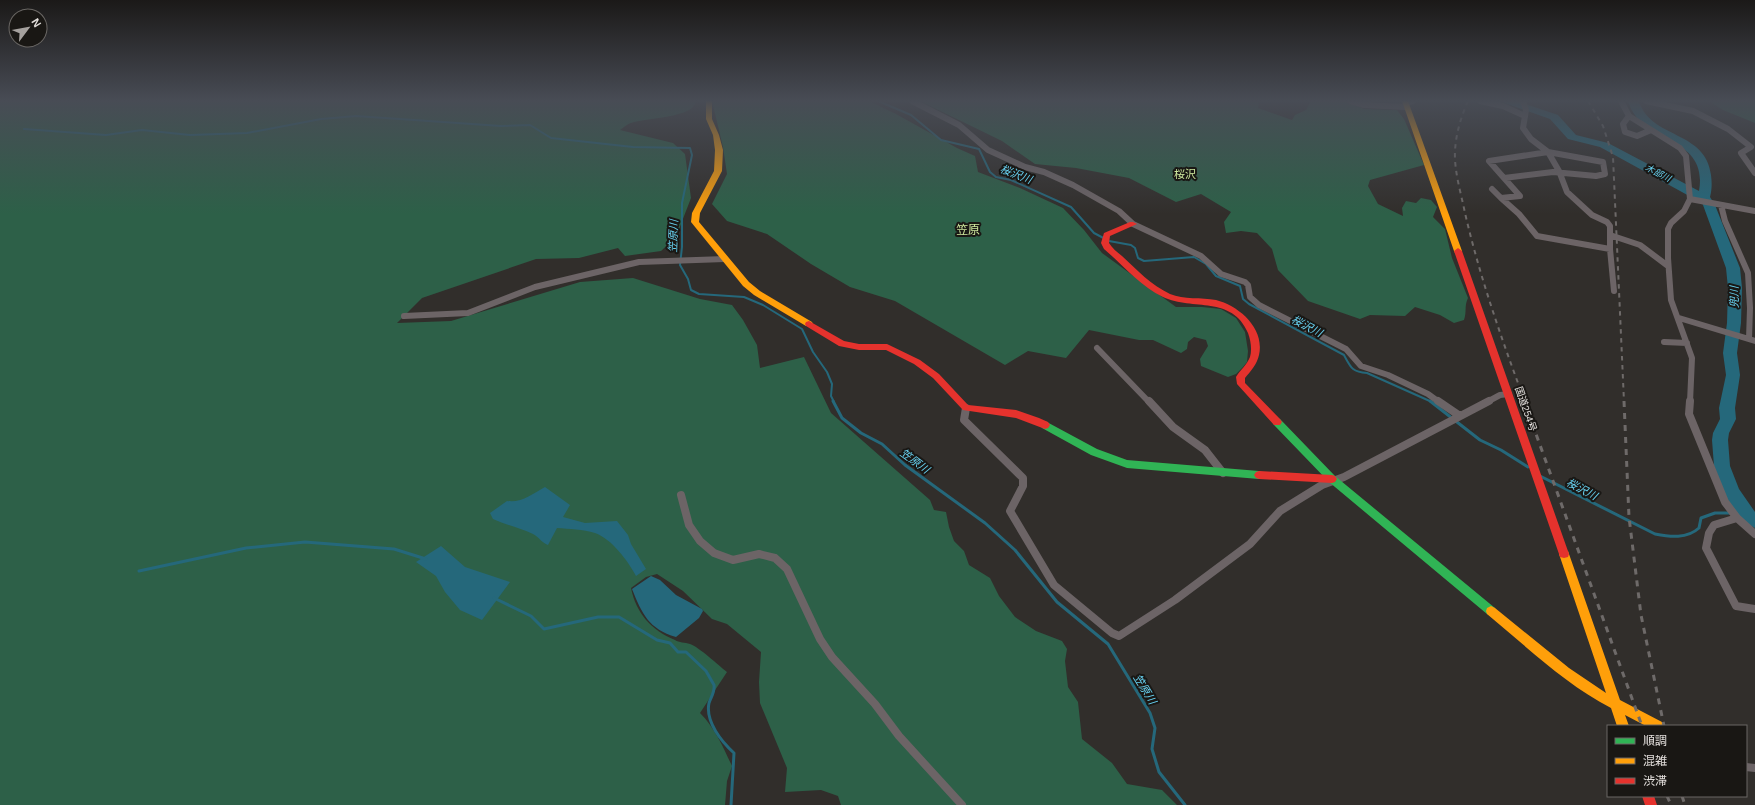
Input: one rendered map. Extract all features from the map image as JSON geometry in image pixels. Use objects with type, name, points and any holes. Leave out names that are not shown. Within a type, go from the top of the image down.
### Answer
[{"type":"main road","points":[[717,139],[719,150],[718,170],[696,213],[695,222],[746,284],[757,293],[842,344],[887,347],[917,362],[936,376],[966,408],[1009,411],[1030,417],[1094,452],[1127,464],[1223,473],[1334,480]]},
{"type":"main road","name":"国道254号","points":[[1419,139],[1623,725]]},
{"type":"main road","points":[[1133,224],[1105,240],[1142,280],[1161,293],[1178,300],[1217,303],[1227,307],[1239,315],[1250,329],[1255,340],[1255,353],[1248,368],[1240,377],[1241,384],[1334,480],[1554,663],[1602,697],[1656,725]]},
{"type":"street","points":[[975,139],[988,150],[1025,167],[1044,172],[1097,198],[1127,216],[1133,224],[1201,256],[1221,274],[1240,278],[1248,285],[1250,298],[1259,305],[1346,350],[1361,366],[1388,375],[1428,394],[1456,418]]},
{"type":"street","points":[[1533,139],[1548,152],[1559,172],[1567,192],[1592,215],[1607,222],[1610,226],[1610,249],[1614,291]]},
{"type":"street","points":[[1665,139],[1685,153],[1690,194],[1684,211],[1671,223],[1668,229],[1668,266],[1671,300],[1679,318],[1692,358],[1689,414],[1716,481],[1734,515],[1755,534]]},
{"type":"street","points":[[1740,139],[1750,146],[1741,153],[1755,173]]},
{"type":"street","points":[[1501,198],[1520,196],[1488,161],[1548,152],[1603,162],[1605,174],[1596,176],[1559,172],[1504,178]]},
{"type":"street","points":[[1492,189],[1519,214],[1537,236],[1610,249]]},
{"type":"street","points":[[1690,194],[1719,205],[1755,211]]},
{"type":"street","points":[[1679,318],[1717,331],[1749,339],[1750,308],[1748,273],[1719,205]]},
{"type":"street","points":[[1610,235],[1636,242],[1668,266]]},
{"type":"street","points":[[404,316],[468,313],[503,298],[535,287],[639,262],[725,259]]},
{"type":"street","points":[[1664,342],[1687,343]]},
{"type":"street","points":[[1097,348],[1174,427],[1205,450],[1223,473]]},
{"type":"street","points":[[966,408],[964,420],[1024,478],[1024,485],[1011,505],[1010,511],[1054,585],[1112,633],[1119,636],[1175,600],[1250,544],[1261,530],[1280,511],[1322,485],[1500,395],[1509,394]]},
{"type":"street","points":[[680,495],[689,525],[700,541],[714,553],[733,560],[759,554],[775,558],[787,569],[820,639],[832,657],[875,704],[900,736],[962,805]]},
{"type":"street","points":[[1734,515],[1714,523],[1711,527],[1706,548],[1736,606],[1755,609]]},
{"type":"green space","points":[[0,139],[655,139],[673,143],[685,154],[691,198],[676,237],[661,251],[625,256],[618,248],[579,258],[536,259],[422,298],[397,323],[451,321],[580,282],[633,278],[700,299],[732,305],[743,320],[757,345],[760,368],[804,357],[831,413],[930,500],[934,510],[946,512],[954,541],[964,551],[969,565],[990,578],[999,596],[1015,617],[1036,631],[1062,641],[1067,649],[1065,661],[1068,687],[1078,702],[1082,739],[1112,763],[1127,784],[1162,790],[1177,805],[841,805],[838,796],[821,790],[785,792],[787,768],[760,703],[759,682],[761,652],[727,624],[712,619],[683,591],[657,574],[646,577],[631,588],[633,597],[646,620],[666,636],[694,646],[727,672],[700,713],[714,731],[732,766],[727,781],[725,805],[0,805]]},
{"type":"green space","points":[[721,139],[940,139],[975,156],[978,172],[1020,188],[1063,208],[1084,230],[1102,253],[1176,307],[1221,309],[1236,318],[1245,332],[1248,351],[1247,362],[1236,374],[1228,377],[1201,366],[1200,359],[1208,346],[1206,340],[1194,337],[1188,342],[1187,349],[1181,353],[1153,340],[1139,340],[1089,330],[1066,358],[1028,351],[1005,365],[895,301],[850,287],[811,264],[767,234],[727,221],[712,204],[727,174]]},
{"type":"green space","points":[[997,139],[1413,139],[1424,165],[1370,180],[1368,186],[1378,204],[1403,216],[1402,208],[1406,201],[1416,203],[1421,198],[1431,200],[1437,207],[1433,217],[1445,229],[1452,258],[1468,298],[1464,320],[1454,323],[1440,315],[1415,307],[1405,316],[1370,315],[1360,319],[1308,301],[1278,270],[1272,249],[1257,233],[1241,231],[1226,233],[1224,222],[1231,212],[1201,194],[1176,202],[1129,178],[1076,168],[1035,164]]},
{"type":"water","points":[[545,487],[570,505],[563,517],[585,523],[617,521],[628,535],[631,544],[646,569],[636,576],[624,557],[613,545],[595,533],[557,528],[548,545],[533,534],[493,519],[490,513],[507,501],[517,501]]},
{"type":"water","points":[[441,546],[465,567],[510,582],[482,620],[460,610],[445,592],[436,576],[416,562]]},
{"type":"water","points":[[651,576],[660,580],[676,595],[702,609],[703,611],[699,618],[676,637],[659,630],[653,625],[643,613],[632,589]]},
{"type":"waterway","points":[[556,139],[633,147],[690,148],[692,155],[682,203],[682,247],[680,265],[688,279],[691,290],[699,294],[744,297],[763,305],[802,329],[813,352],[827,372],[832,384],[831,396],[834,402]]},
{"type":"waterway","name":"桜沢川","points":[[939,139],[979,149],[990,172],[996,177],[1011,180],[1071,207],[1094,233],[1109,241],[1131,245],[1135,248],[1138,258],[1144,261],[1194,257],[1206,264],[1216,276],[1240,286],[1243,299],[1249,304],[1344,355],[1350,366],[1358,372],[1367,373],[1430,401]]},
{"type":"waterway","name":"木部川","points":[[1578,139],[1604,145],[1695,194],[1704,197]]},
{"type":"waterway","name":"兜川","points":[[1674,139],[1688,145],[1697,153],[1704,168],[1706,189],[1704,197]]},
{"type":"waterway","name":"兜川","points":[[1704,197],[1709,205],[1733,268],[1735,288],[1734,323],[1730,353],[1733,375],[1727,408],[1728,419],[1721,433],[1720,440],[1722,466],[1732,492],[1748,516],[1755,521]]},
{"type":"waterway","name":"笠原川","points":[[833,401],[842,418],[861,433],[882,444],[905,465],[985,523],[1015,550],[1057,602],[1108,644],[1150,713],[1155,728],[1152,749],[1159,772],[1185,805]]},
{"type":"waterway","name":"桜沢川","points":[[1430,401],[1480,440],[1501,450],[1528,467]]},
{"type":"waterway","name":"桜沢川","points":[[1540,476],[1655,534],[1684,536],[1699,528],[1701,518],[1715,513],[1730,513]]},
{"type":"waterway","name":"桜沢川","points":[[1737,514],[1748,516]]},
{"type":"waterway","points":[[139,571],[246,548],[305,542],[394,549],[426,559]]},
{"type":"waterway","points":[[494,598],[531,616],[544,629],[598,617],[619,617],[657,640],[670,643],[678,652],[686,652],[706,671],[714,685],[708,710],[712,724],[724,743],[734,753],[731,805]]},
{"type":"railway","points":[[1456,139],[1455,159],[1458,182],[1471,237],[1500,332],[1525,402]]},
{"type":"railway","points":[[1607,139],[1613,157],[1624,402]]},
{"type":"railway","points":[[1524,401],[1642,725]]},
{"type":"railway","points":[[1624,401],[1629,517],[1641,615],[1664,725]]},
{"type":"railway","points":[[1667,797],[1671,805]]},
{"type":"railway","points":[[1682,797],[1685,805]]},
{"type":"traffic: fast","points":[[1277,422],[1332,479],[1491,611]]},
{"type":"traffic: fast","points":[[1045,425],[1094,452],[1127,464],[1259,475]]},
{"type":"traffic: slow","points":[[717,139],[719,150],[718,171],[696,213],[695,222],[746,284],[757,293],[809,324]]},
{"type":"traffic: slow","points":[[1418,139],[1458,251]]},
{"type":"traffic: slow","points":[[1564,554],[1623,725]]},
{"type":"traffic: slow","points":[[1491,611],[1565,672],[1602,697],[1656,725]]},
{"type":"traffic: jam","points":[[1133,224],[1107,235],[1105,243],[1107,247],[1142,279],[1166,295],[1178,299],[1216,303],[1232,310],[1246,322],[1251,329],[1256,345],[1253,361],[1240,377],[1241,384],[1277,422]]},
{"type":"traffic: jam","points":[[1458,251],[1564,554]]},
{"type":"traffic: jam","points":[[809,324],[842,344],[859,347],[887,347],[917,362],[936,376],[966,408],[1016,414],[1045,425]]},
{"type":"traffic: jam","points":[[1259,475],[1332,479]]},
{"type":"traffic: jam","points":[[1648,797],[1651,805]]},
{"type":"district","name":"桜沢","points":[[1185,174]]},
{"type":"district","name":"笠原","points":[[968,230]]}]
